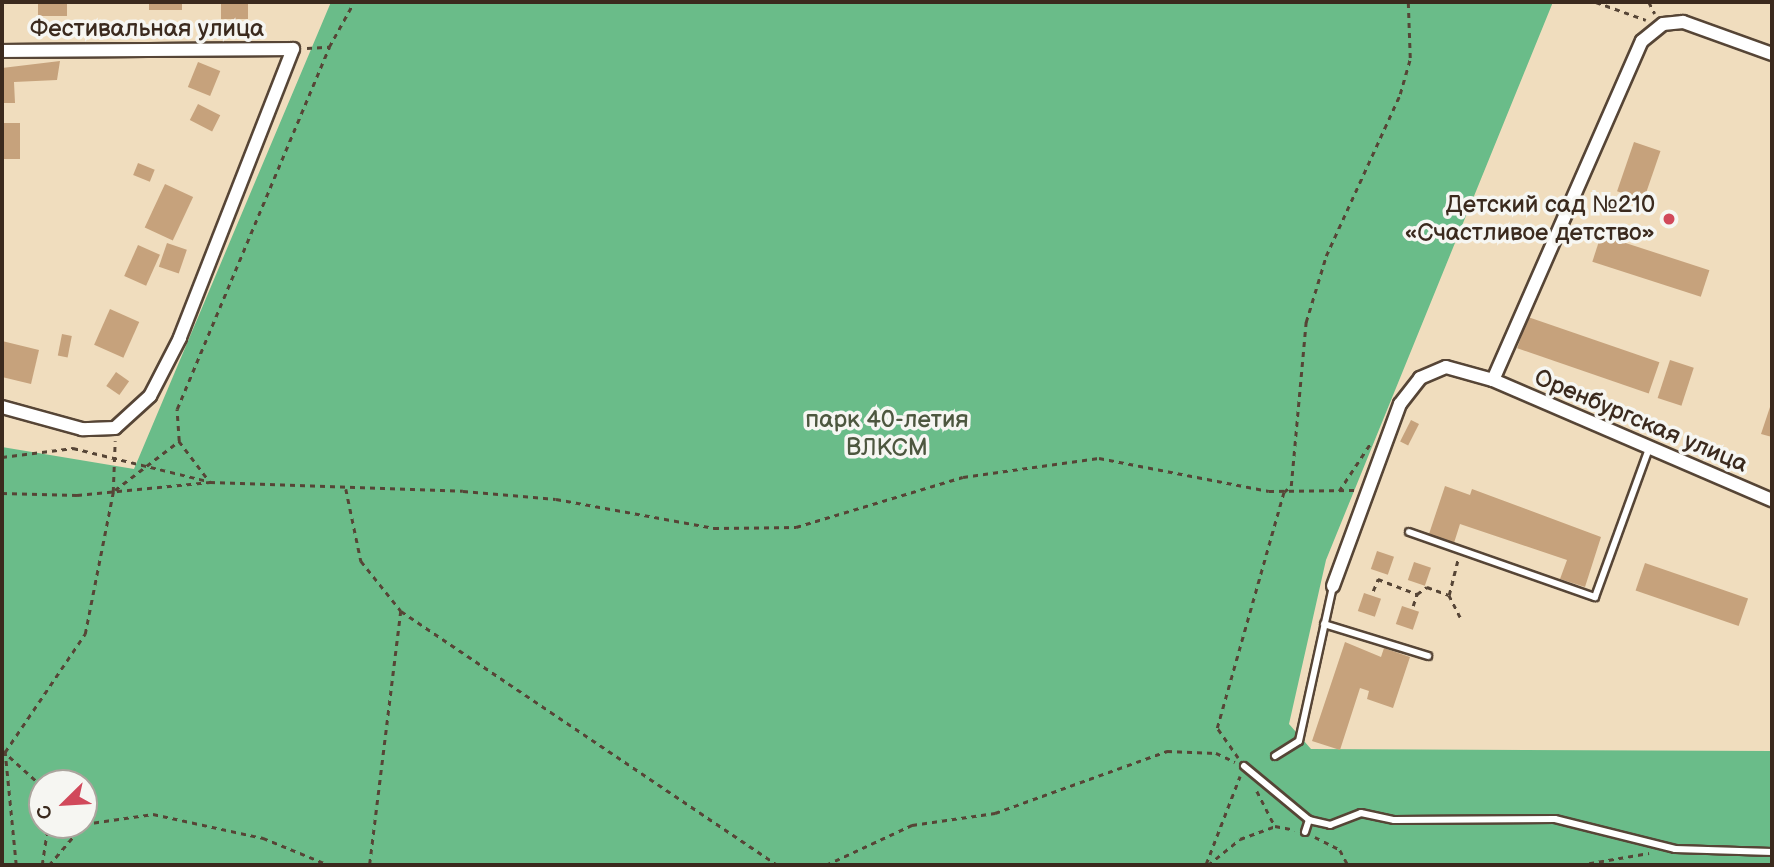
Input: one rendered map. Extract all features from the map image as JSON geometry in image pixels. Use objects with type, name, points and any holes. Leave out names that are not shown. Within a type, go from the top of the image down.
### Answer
[{"type":"street","points":[[1493,380],[1642,41],[1663,24],[1683,22],[1772,54]]},
{"type":"street","points":[[2,407],[82,429],[115,428],[150,396],[180,338],[293,49]]},
{"type":"street","name":"Фестивальная улица","points":[[2,51],[293,49]]},
{"type":"street","name":"Оренбургская улица","points":[[1333,586],[1364,489],[1385,436],[1409,389],[1432,371],[1460,367],[1648,451],[1772,500]]},
{"type":"lane","points":[[1409,532],[1595,597],[1648,451]]},
{"type":"lane","points":[[1275,756],[1299,741],[1333,586]]},
{"type":"lane","points":[[1324,624],[1428,656]]},
{"type":"lane","points":[[1244,766],[1310,820],[1330,825],[1361,813],[1394,820],[1555,819],[1675,849],[1772,852]]},
{"type":"lane","points":[[1305,832],[1310,820]]},
{"type":"path","points":[[210,482],[179,441],[177,409],[329,47],[354,2]]},
{"type":"path","points":[[1275,825],[1244,766],[1217,728],[1284,492],[1291,486],[1306,322],[1326,256],[1400,93],[1410,58],[1408,2]]},
{"type":"path","points":[[1596,2],[1663,24]]},
{"type":"path","points":[[293,49],[329,47]]},
{"type":"path","points":[[16,865],[3,751],[85,634],[113,492],[115,428]]},
{"type":"path","points":[[1338,492],[1365,447],[1385,436]]},
{"type":"path","points":[[113,492],[179,441]]},
{"type":"path","points":[[2,457],[73,448],[210,482]]},
{"type":"path","points":[[2,494],[113,492],[210,482],[556,499],[714,528],[796,527],[963,477],[1099,458],[1284,492],[1364,489]]},
{"type":"path","points":[[346,489],[361,561],[401,611],[778,865]]},
{"type":"path","points":[[1460,617],[1449,595],[1461,550]]},
{"type":"path","points":[[1373,591],[1378,579],[1417,594]]},
{"type":"path","points":[[1413,606],[1417,594],[1427,587],[1449,595]]},
{"type":"path","points":[[370,865],[401,611]]},
{"type":"path","points":[[3,751],[28,773]]},
{"type":"path","points":[[826,865],[912,825],[995,813],[1167,751],[1216,753],[1244,766]]},
{"type":"path","points":[[1207,865],[1244,766]]},
{"type":"path","points":[[98,822],[153,814],[263,838],[329,865]]},
{"type":"path","points":[[1207,865],[1240,839],[1275,825],[1305,832],[1340,850],[1348,865]]},
{"type":"path","points":[[42,865],[46,839]]},
{"type":"path","points":[[49,865],[71,839]]},
{"type":"path","points":[[1579,865],[1675,849]]},
{"type":"green space","name":"парк 40-летия ВЛКСМ","points":[[331,2],[1553,2],[1326,560],[1289,724],[1311,749],[1772,751],[1772,865],[2,865],[2,447],[134,469]]},
{"type":"building","points":[[38,2],[67,2],[67,16],[38,16]]},
{"type":"building","points":[[149,2],[182,2],[182,10],[149,10]]},
{"type":"building","points":[[221,2],[248,2],[248,19],[221,19]]},
{"type":"building","points":[[60,61],[57,80],[14,82],[15,103],[2,103],[2,68]]},
{"type":"building","points":[[198,62],[220,71],[210,96],[188,87]]},
{"type":"building","points":[[198,104],[220,115],[212,131],[190,120]]},
{"type":"building","points":[[2,123],[20,123],[20,159],[2,159]]},
{"type":"building","points":[[1634,142],[1660,151],[1644,200],[1617,191]]},
{"type":"building","points":[[138,163],[155,170],[150,182],[133,175]]},
{"type":"building","points":[[165,184],[193,197],[173,241],[145,228]]},
{"type":"building","points":[[1601,235],[1709,270],[1701,297],[1592,262]]},
{"type":"building","points":[[167,243],[187,250],[179,273],[159,267]]},
{"type":"building","points":[[138,245],[160,255],[146,286],[124,276]]},
{"type":"building","points":[[110,309],[139,322],[123,358],[94,345]]},
{"type":"building","points":[[1528,317],[1659,362],[1649,393],[1517,348]]},
{"type":"building","points":[[62,334],[72,336],[68,358],[58,356]]},
{"type":"building","points":[[2,341],[39,350],[31,384],[2,377]]},
{"type":"building","points":[[1670,360],[1694,368],[1681,406],[1658,398]]},
{"type":"building","points":[[116,372],[129,381],[119,395],[106,386]]},
{"type":"building","points":[[1772,401],[1772,437],[1761,434]]},
{"type":"building","points":[[1411,420],[1419,424],[1408,445],[1400,441]]},
{"type":"building","points":[[1445,486],[1470,495],[1472,489],[1601,537],[1585,587],[1560,579],[1567,560],[1460,524],[1454,543],[1429,534]]},
{"type":"building","points":[[1377,551],[1394,557],[1388,575],[1371,569]]},
{"type":"building","points":[[1414,562],[1431,568],[1425,586],[1408,580]]},
{"type":"building","points":[[1645,563],[1748,598],[1739,626],[1636,590]]},
{"type":"building","points":[[1364,593],[1381,599],[1375,617],[1358,611]]},
{"type":"building","points":[[1402,606],[1419,612],[1413,630],[1396,624]]},
{"type":"building","points":[[1345,642],[1381,657],[1384,648],[1410,657],[1393,708],[1367,699],[1369,691],[1360,688],[1340,750],[1312,741]]},
{"type":"place","name":"Детский сад №210 «Счастливое детство»","points":[[1669,219]]}]
